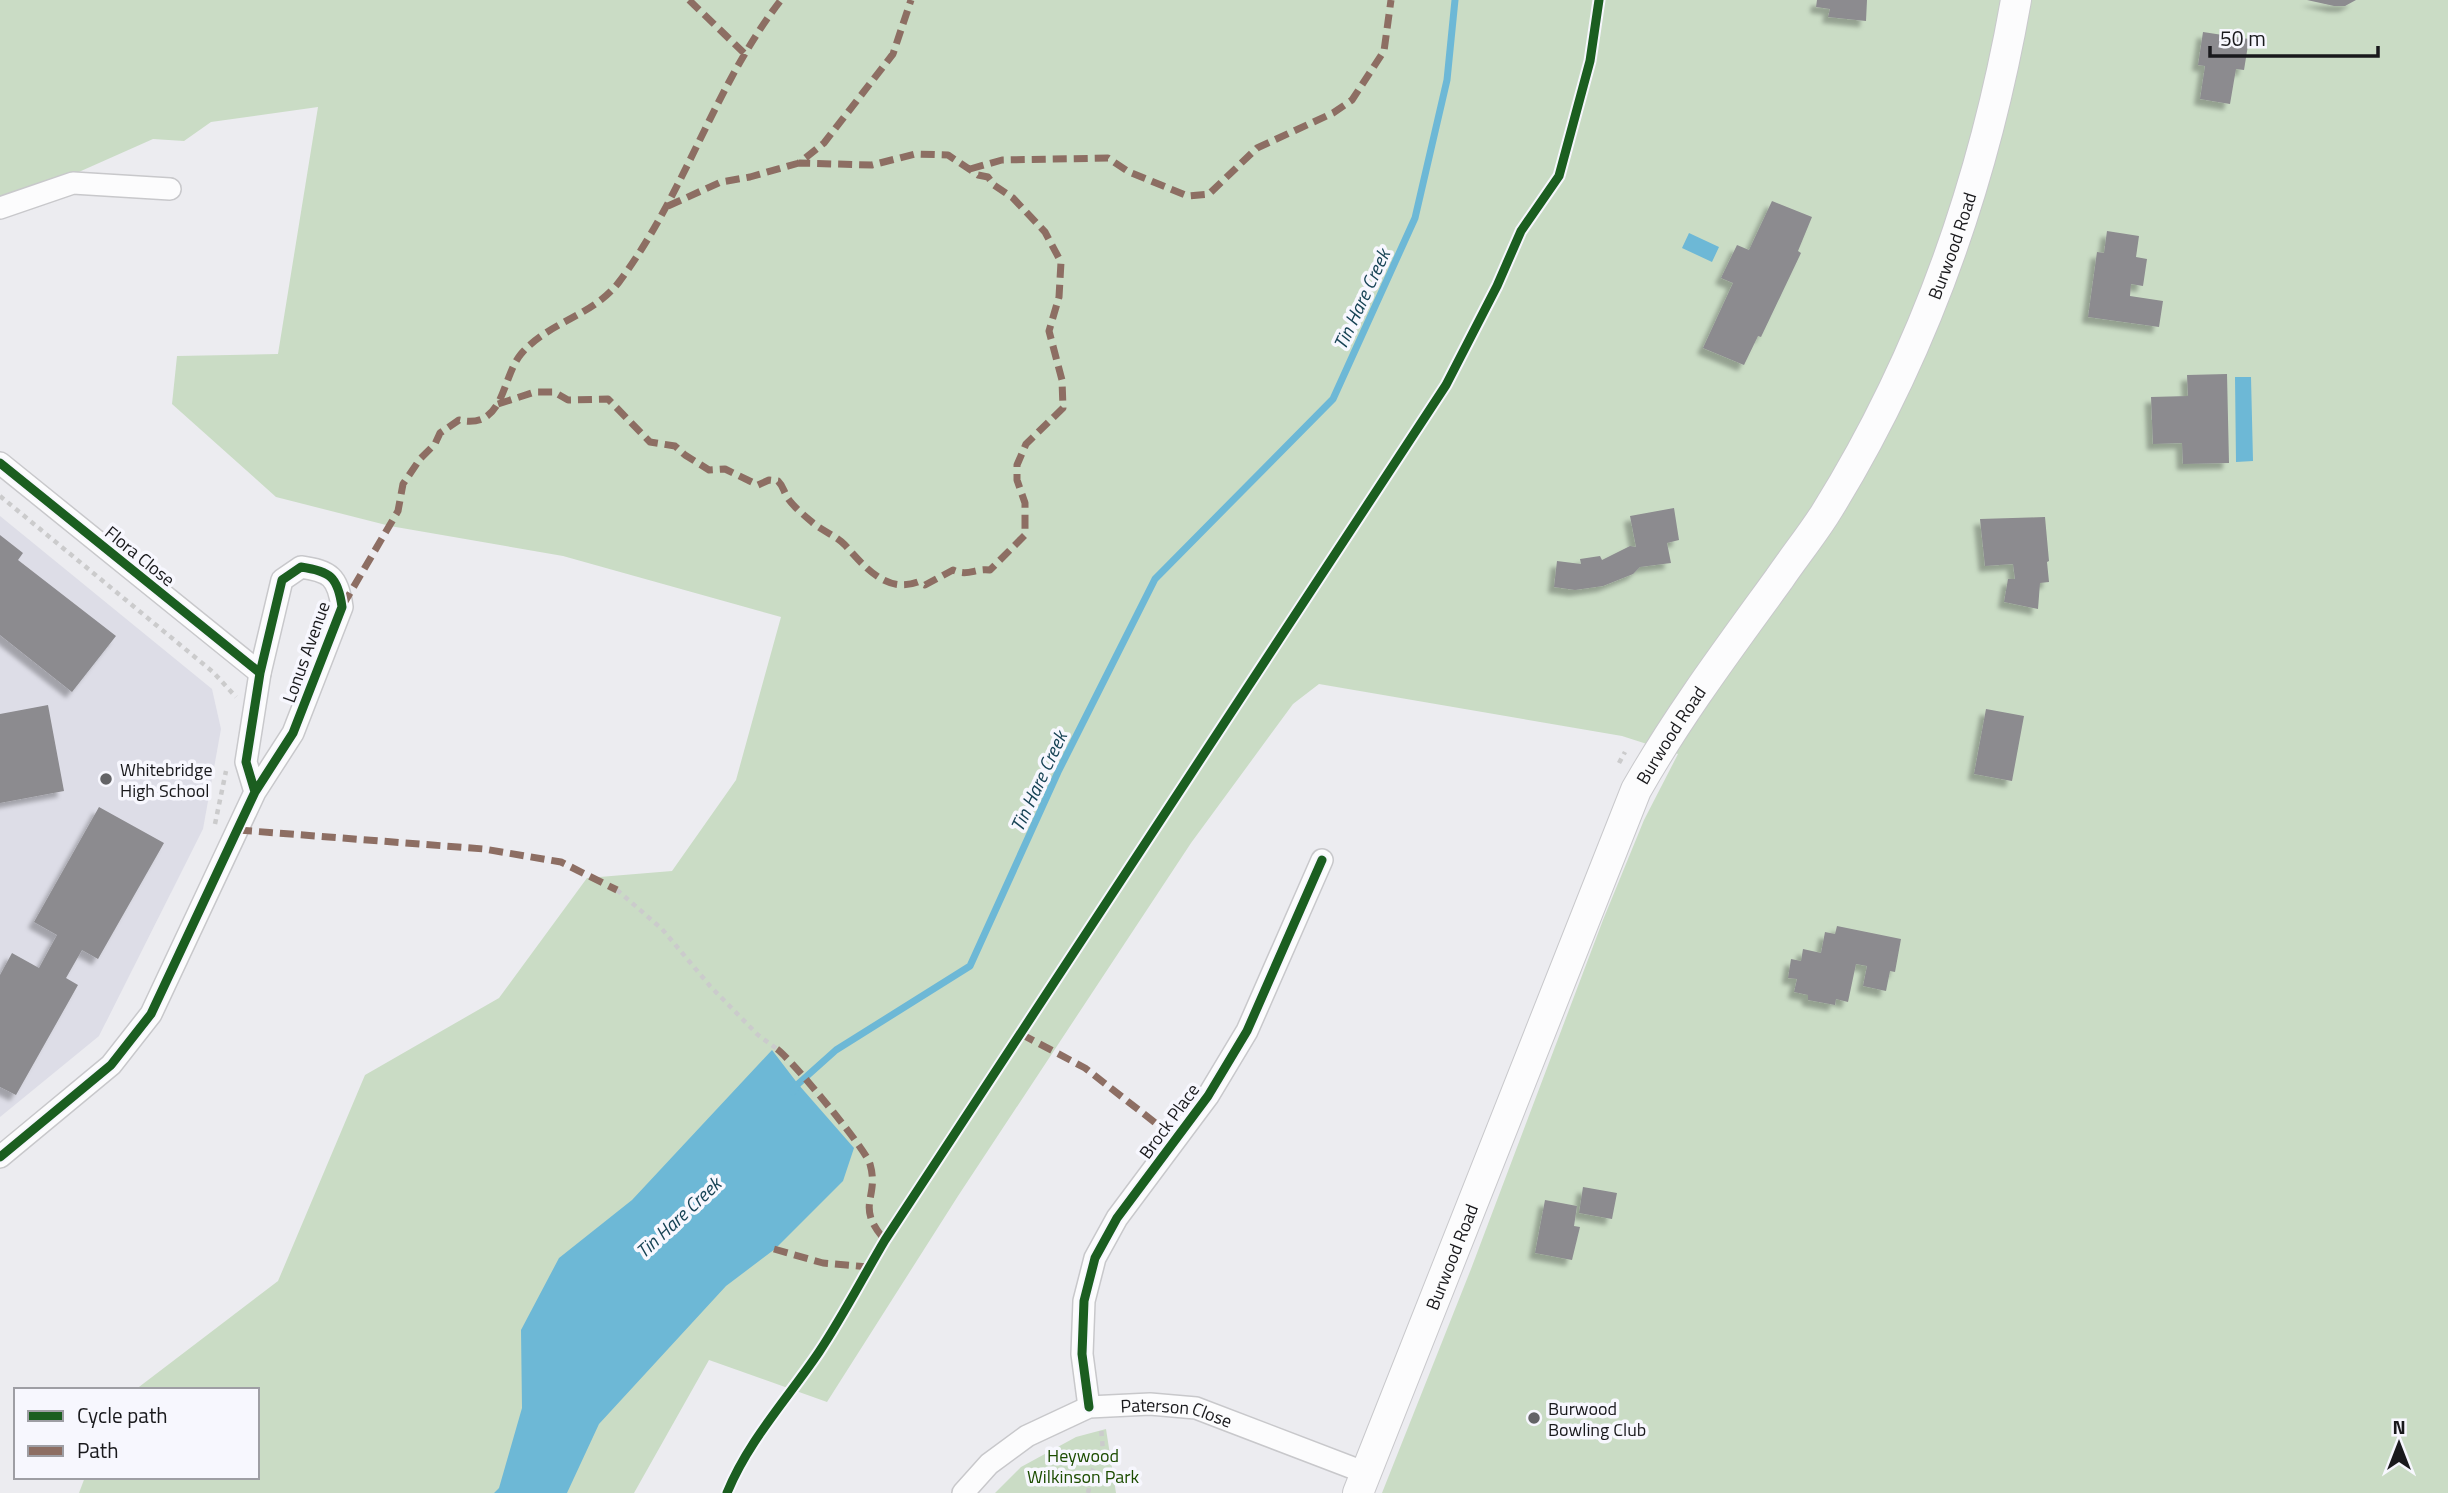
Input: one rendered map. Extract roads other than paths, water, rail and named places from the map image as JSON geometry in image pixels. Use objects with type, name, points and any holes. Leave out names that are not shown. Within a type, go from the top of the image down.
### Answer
[{"type":"main road","name":"Burwood Road","points":[[1362,1483],[1636,790],[1667,736],[1824,515],[1880,419],[1931,308],[1972,192],[2009,40],[2016,0]]},
{"type":"street","points":[[0,208],[73,183],[170,189]]},
{"type":"street","name":"Flora Close","points":[[0,463],[260,673]]},
{"type":"street","name":"Lonus Avenue","points":[[0,1157],[111,1065],[151,1014],[255,792],[293,733],[342,607],[339,586],[323,570],[301,567],[282,580],[260,673],[246,762],[255,792]]},
{"type":"street","name":"Brock Place","points":[[1095,1416],[1082,1354],[1084,1301],[1095,1258],[1117,1218],[1208,1096],[1247,1031],[1322,860]]},
{"type":"street","name":"Paterson Close","points":[[963,1493],[989,1464],[1027,1436],[1095,1416],[1150,1404],[1196,1408],[1362,1483]]},
{"type":"water","points":[[1689,233],[1719,247],[1712,262],[1682,248]]},
{"type":"water","points":[[2235,377],[2251,377],[2253,461],[2236,462]]},
{"type":"water","points":[[772,1050],[854,1148],[843,1181],[775,1249],[726,1286],[599,1424],[567,1493],[494,1493],[499,1488],[522,1408],[521,1330],[559,1258],[632,1200]]},
{"type":"waterway","name":"Tin Hare Creek","points":[[793,1092],[798,1084],[836,1050],[970,966],[1058,772],[1155,579],[1333,399],[1415,218],[1447,80],[1455,0]]},
{"type":"place","name":"Whitebridge High School","points":[[106,779]]},
{"type":"place","name":"Burwood Bowling Club","points":[[1534,1418]]},
{"type":"park label","name":"Heywood Wilkinson Park","points":[[1083,1465]]}]
